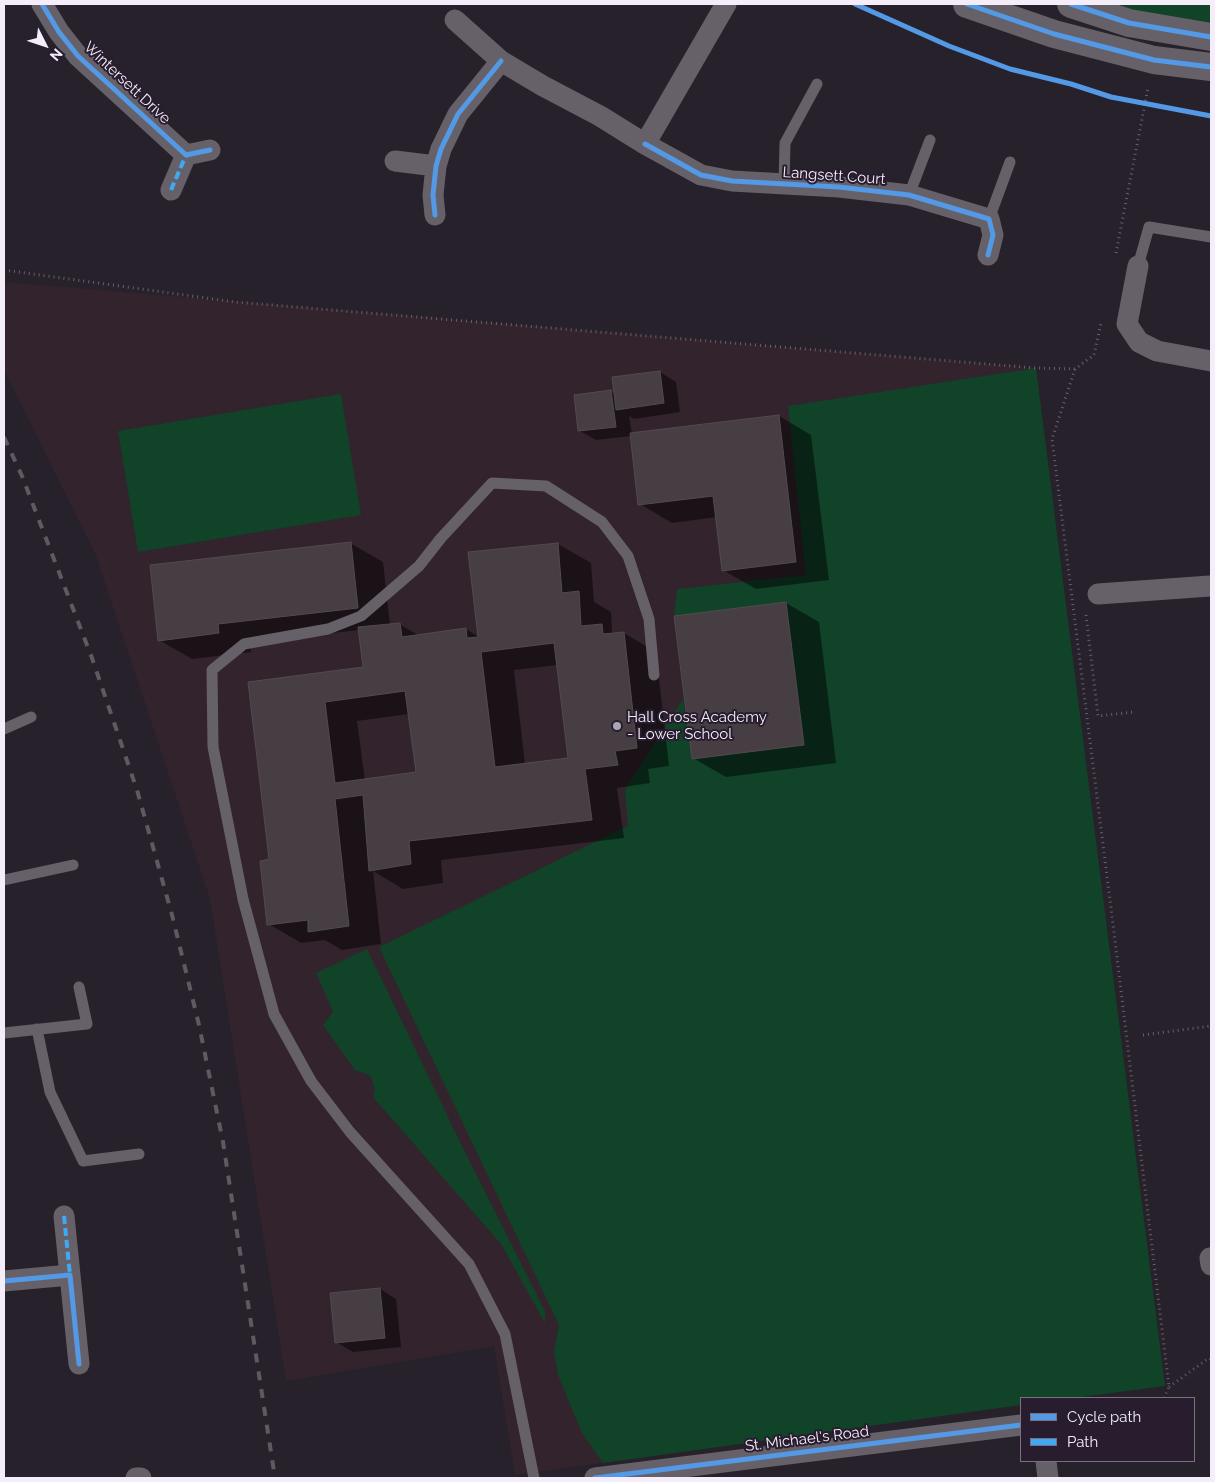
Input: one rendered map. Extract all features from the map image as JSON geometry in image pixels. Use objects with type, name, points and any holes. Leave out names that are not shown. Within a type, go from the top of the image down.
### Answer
[{"type":"street","name":"Wintersett Drive","points":[[42,4],[58,32],[78,56],[186,155]]},
{"type":"street","points":[[645,144],[726,4]]},
{"type":"street","points":[[967,4],[1054,34],[1154,60],[1211,67]]},
{"type":"street","points":[[1071,4],[1129,24],[1211,37]]},
{"type":"street","name":"Langsett Court","points":[[455,20],[501,61],[600,116],[701,176],[732,182],[840,187],[909,195],[989,219]]},
{"type":"street","points":[[434,215],[436,166],[441,149],[458,114],[501,61]]},
{"type":"street","points":[[171,190],[186,155],[210,150]]},
{"type":"street","points":[[395,161],[436,166]]},
{"type":"street","points":[[988,255],[993,236],[989,219]]},
{"type":"street","points":[[1138,266],[1127,324],[1139,342],[1157,351],[1211,361]]},
{"type":"street","points":[[1098,594],[1211,590]]},
{"type":"street","points":[[64,1216],[79,1364]]},
{"type":"street","points":[[4,1281],[70,1275]]},
{"type":"street","name":"St. Michael's Road","points":[[596,1478],[723,1470],[1020,1425]]},
{"type":"street","points":[[1046,1462],[1048,1478]]},
{"type":"street","points":[[136,1478],[142,1478]]},
{"type":"lane","points":[[784,184],[785,143],[818,84]]},
{"type":"lane","points":[[909,195],[930,140]]},
{"type":"lane","points":[[989,219],[1010,162]]},
{"type":"lane","points":[[1138,266],[1149,227],[1211,237]]},
{"type":"lane","points":[[534,1478],[505,1334],[469,1264],[339,1118],[311,1082],[274,1014],[243,899],[213,746],[212,670],[244,644],[328,629],[361,616],[419,566],[441,538],[492,483],[546,486],[602,522],[628,556],[649,619],[654,675]]},
{"type":"lane","points":[[4,728],[30,717]]},
{"type":"lane","points":[[4,880],[73,865]]},
{"type":"lane","points":[[4,1033],[87,1024],[79,987]]},
{"type":"lane","points":[[37,1029],[50,1092],[83,1162],[139,1154]]},
{"type":"path","points":[[1115,260],[1154,60]]},
{"type":"path","points":[[1137,103],[1155,106]]},
{"type":"path","points":[[4,270],[235,302],[1036,368],[1075,369]]},
{"type":"path","points":[[1103,316],[1094,355],[1075,369],[1052,439],[1169,1387]]},
{"type":"path","points":[[1098,594],[1084,603],[1098,716],[1134,712]]},
{"type":"path","points":[[1143,1035],[1211,1026]]},
{"type":"path","points":[[1164,1397],[1169,1387],[1209,1358],[1211,1359]]},
{"type":"shaded area","name":"Hall Cross Academy - Lower School","points":[[4,282],[1036,368],[1165,1386],[1082,1397],[1020,1397],[1020,1405],[515,1475],[494,1346],[286,1381],[210,899],[95,553],[4,370]]},
{"type":"green space","points":[[1071,4],[1211,4],[1211,37]]},
{"type":"green space","points":[[1036,368],[1165,1386],[1082,1397],[1020,1397],[1020,1405],[603,1463],[582,1433],[558,1375],[554,1352],[559,1325],[379,947],[628,826],[625,790],[683,699],[692,759],[804,745],[786,602],[674,616],[677,589],[806,575],[788,406]]},
{"type":"green space","points":[[341,394],[361,515],[138,552],[118,431]]},
{"type":"green space","points":[[367,949],[463,1148],[545,1311],[545,1323],[501,1244],[373,1097],[375,1091],[371,1076],[355,1070],[323,1025],[333,1012],[316,973]]},
{"type":"building","points":[[660,371],[664,403],[616,410],[612,377]]},
{"type":"building","points":[[611,390],[616,427],[578,431],[574,395]]},
{"type":"building","points":[[779,415],[796,562],[722,571],[713,496],[638,505],[630,433]]},
{"type":"building","points":[[351,542],[358,608],[218,624],[219,633],[158,641],[150,565]]},
{"type":"building","points":[[558,543],[562,593],[579,591],[581,626],[602,624],[603,634],[624,632],[637,748],[615,751],[618,765],[585,769],[592,820],[409,841],[411,864],[369,871],[363,795],[335,799],[349,926],[308,932],[308,920],[267,925],[260,861],[269,859],[248,682],[363,667],[358,627],[400,623],[402,637],[466,628],[467,638],[478,637],[468,552]],"holes":[[[554,643],[568,758],[495,767],[481,652]],[[405,691],[416,772],[335,783],[325,702]]]},
{"type":"building","points":[[786,602],[804,745],[692,759],[674,616]]},
{"type":"building","points":[[380,1288],[385,1338],[335,1343],[330,1293]]},
{"type":"railway","points":[[4,437],[22,476],[92,658],[137,790],[172,915],[199,1025],[223,1142],[275,1478]]},
{"type":"marked path","points":[[171,190],[186,155]]},
{"type":"marked path","points":[[64,1216],[70,1275]]},
{"type":"cycle path","points":[[42,4],[59,32],[78,56],[186,155],[210,150]]},
{"type":"cycle path","points":[[855,4],[949,46],[1010,69],[1071,84],[1111,97],[1211,116]]},
{"type":"cycle path","points":[[967,4],[1054,34],[1154,60],[1211,67]]},
{"type":"cycle path","points":[[1071,4],[1129,23],[1211,37]]},
{"type":"cycle path","points":[[435,215],[433,195],[436,166],[441,149],[458,114],[501,61]]},
{"type":"cycle path","points":[[645,144],[701,175],[732,181],[839,187],[909,195],[989,219],[993,235],[988,255]]},
{"type":"cycle path","points":[[4,1281],[70,1275],[79,1364]]},
{"type":"cycle path","points":[[595,1478],[1020,1425]]},
{"type":"place","name":"Hall Cross Academy - Lower School","points":[[617,726]]}]
